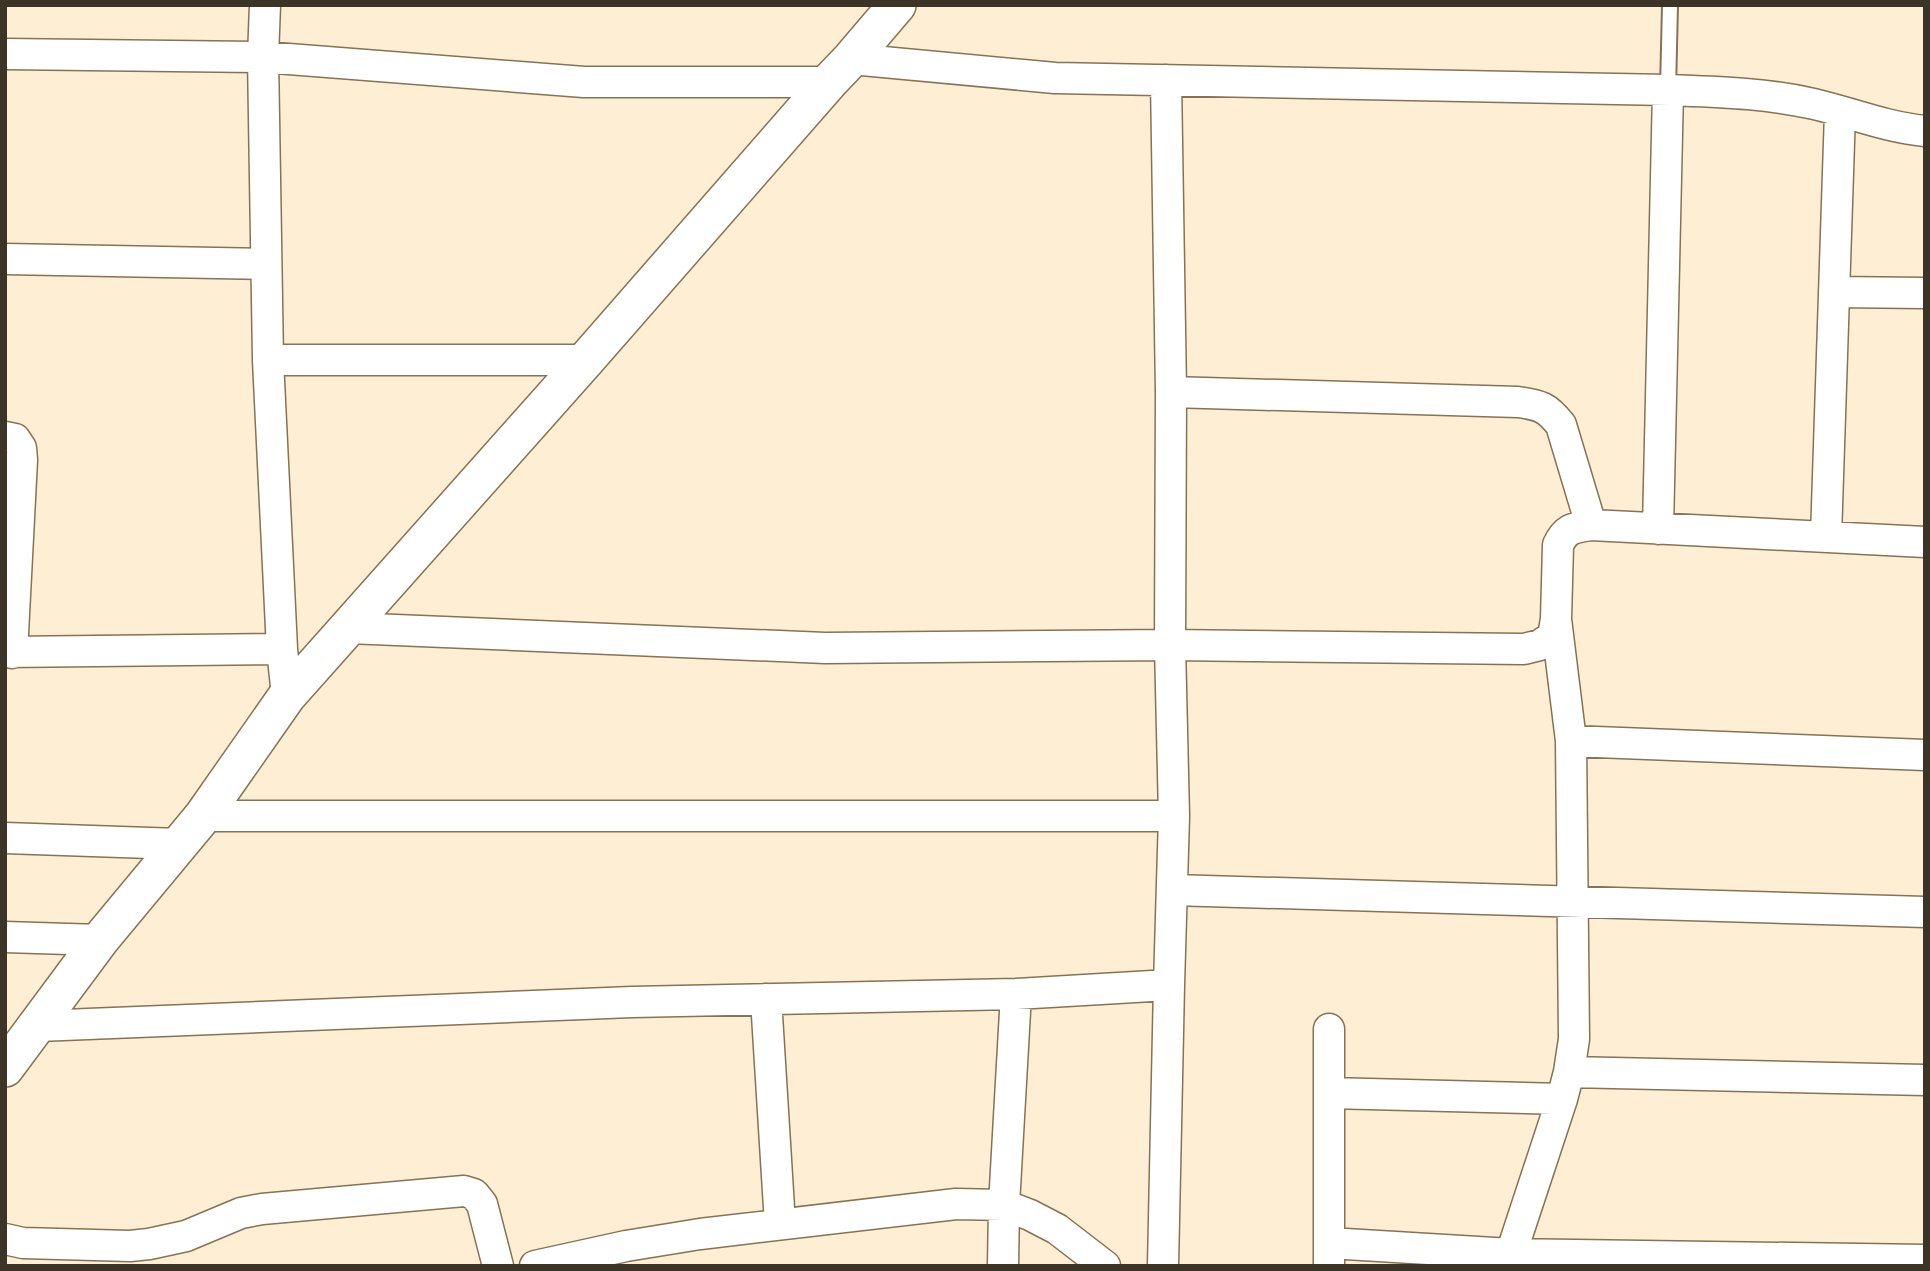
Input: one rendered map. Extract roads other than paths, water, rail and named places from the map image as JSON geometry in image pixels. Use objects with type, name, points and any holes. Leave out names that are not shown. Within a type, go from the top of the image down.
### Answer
[{"type":"street","points":[[265,5],[263,57],[268,360],[282,649],[287,696]]},
{"type":"street","points":[[5,1068],[100,940],[203,816],[287,696],[897,5]]},
{"type":"street","points":[[5,54],[263,57],[584,82],[840,71],[1668,90],[1749,94],[1804,103],[1881,124],[1925,131]]},
{"type":"street","points":[[1163,1266],[1174,816],[1170,645],[1171,392],[1166,80]]},
{"type":"street","points":[[1658,528],[1668,90]]},
{"type":"street","points":[[1826,537],[1840,112]]},
{"type":"street","points":[[5,259],[266,264]]},
{"type":"street","points":[[1834,292],[1925,293]]},
{"type":"street","points":[[268,360],[586,360]]},
{"type":"street","points":[[1171,392],[1538,405],[1551,412],[1561,425],[1591,525]]},
{"type":"street","points":[[5,437],[15,439],[21,448],[22,460],[9,652],[282,649]]},
{"type":"street","points":[[348,628],[825,648],[1170,645],[1524,649],[1540,645],[1553,636],[1558,545],[1563,535],[1574,527],[1591,525],[1925,542]]},
{"type":"street","points":[[1509,1260],[1566,1086],[1574,1039],[1571,741],[1556,619]]},
{"type":"street","points":[[1571,741],[1925,755]]},
{"type":"street","points":[[203,816],[1174,816]]},
{"type":"street","points":[[5,838],[179,844]]},
{"type":"street","points":[[1172,890],[1925,912]]},
{"type":"street","points":[[5,937],[100,940]]},
{"type":"street","points":[[38,1026],[632,1002],[1016,994],[1168,985]]},
{"type":"street","points":[[1003,1266],[1016,994]]},
{"type":"street","points":[[766,999],[780,1224]]},
{"type":"street","points":[[1329,1029],[1329,1255],[1509,1260],[1853,1263],[1925,1260]]},
{"type":"street","points":[[1329,1093],[1925,1080]]},
{"type":"street","points":[[5,1239],[23,1243],[130,1246],[186,1236],[241,1213],[262,1209],[464,1191],[474,1194],[482,1204],[498,1266]]},
{"type":"street","points":[[536,1266],[626,1245],[956,1204],[1004,1205],[1030,1214],[1057,1229],[1105,1266]]},
{"type":"lane","points":[[1668,90],[1670,5]]}]
